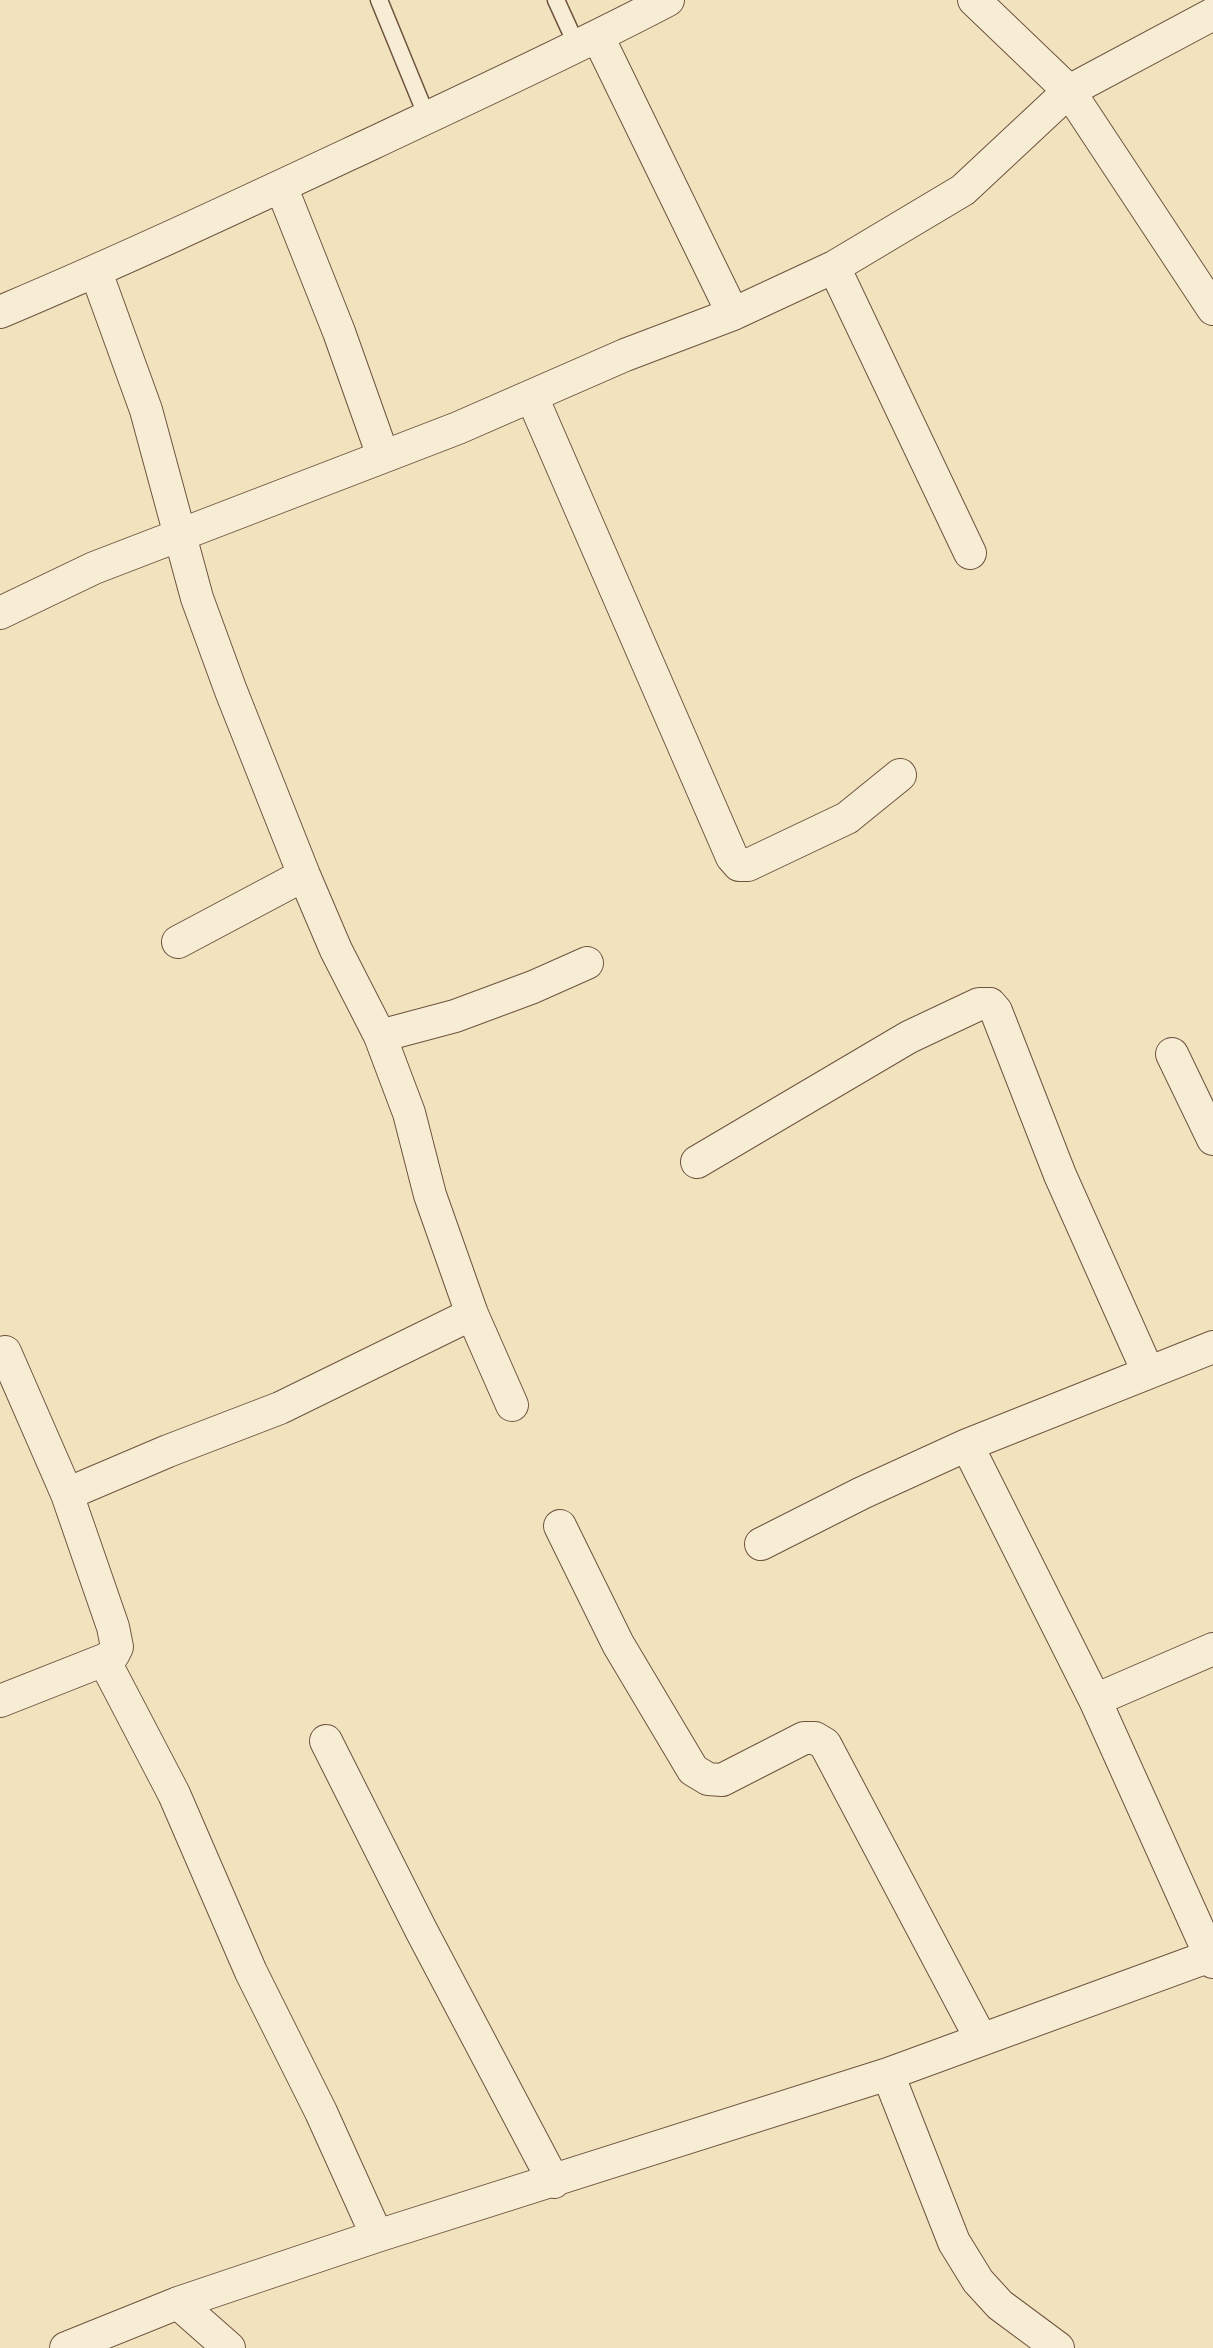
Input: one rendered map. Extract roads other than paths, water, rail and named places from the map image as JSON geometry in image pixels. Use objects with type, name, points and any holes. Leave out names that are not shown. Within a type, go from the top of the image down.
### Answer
[{"type":"street","points":[[0,312],[96,272],[588,42],[668,0]]},
{"type":"street","points":[[974,0],[1068,91],[1213,309]]},
{"type":"street","points":[[0,613],[94,568],[458,428],[665,339],[733,314],[834,267],[963,189],[1068,91],[1213,14]]},
{"type":"street","points":[[588,42],[733,314]]},
{"type":"street","points":[[280,186],[339,332],[383,456]]},
{"type":"street","points":[[834,267],[970,553]]},
{"type":"street","points":[[96,272],[146,410],[197,598],[304,875],[336,950],[380,1036],[409,1113],[430,1195],[472,1314],[512,1406]]},
{"type":"street","points":[[532,397],[732,857],[740,865],[748,865],[847,818],[900,775]]},
{"type":"street","points":[[178,942],[304,875]]},
{"type":"street","points":[[380,1036],[455,1016],[533,987],[587,963]]},
{"type":"street","points":[[697,1162],[909,1037],[979,1004],[990,1004],[996,1011],[1060,1175],[1148,1372]]},
{"type":"street","points":[[1172,1054],[1213,1140]]},
{"type":"street","points":[[67,1494],[168,1451],[280,1408],[472,1314]]},
{"type":"street","points":[[760,1544],[862,1493],[967,1445],[1213,1347]]},
{"type":"street","points":[[0,1701],[104,1660],[113,1654],[117,1647],[117,1638],[67,1494],[4,1352]]},
{"type":"street","points":[[66,2348],[177,2303],[377,2236],[554,2182],[888,2074],[1212,1957],[1095,1700],[967,1445]]},
{"type":"street","points":[[560,1526],[618,1644],[693,1770],[708,1779],[722,1780],[804,1738],[815,1738],[825,1744],[981,2039]]},
{"type":"street","points":[[1095,1700],[1213,1649]]},
{"type":"street","points":[[104,1660],[174,1794],[250,1972],[321,2112],[377,2236]]},
{"type":"street","points":[[326,1742],[421,1930],[554,2182]]},
{"type":"street","points":[[888,2074],[954,2242],[978,2281],[1000,2305],[1058,2348]]},
{"type":"street","points":[[177,2303],[230,2348]]},
{"type":"lane","points":[[379,0],[427,117]]},
{"type":"lane","points":[[556,0],[588,42]]}]
